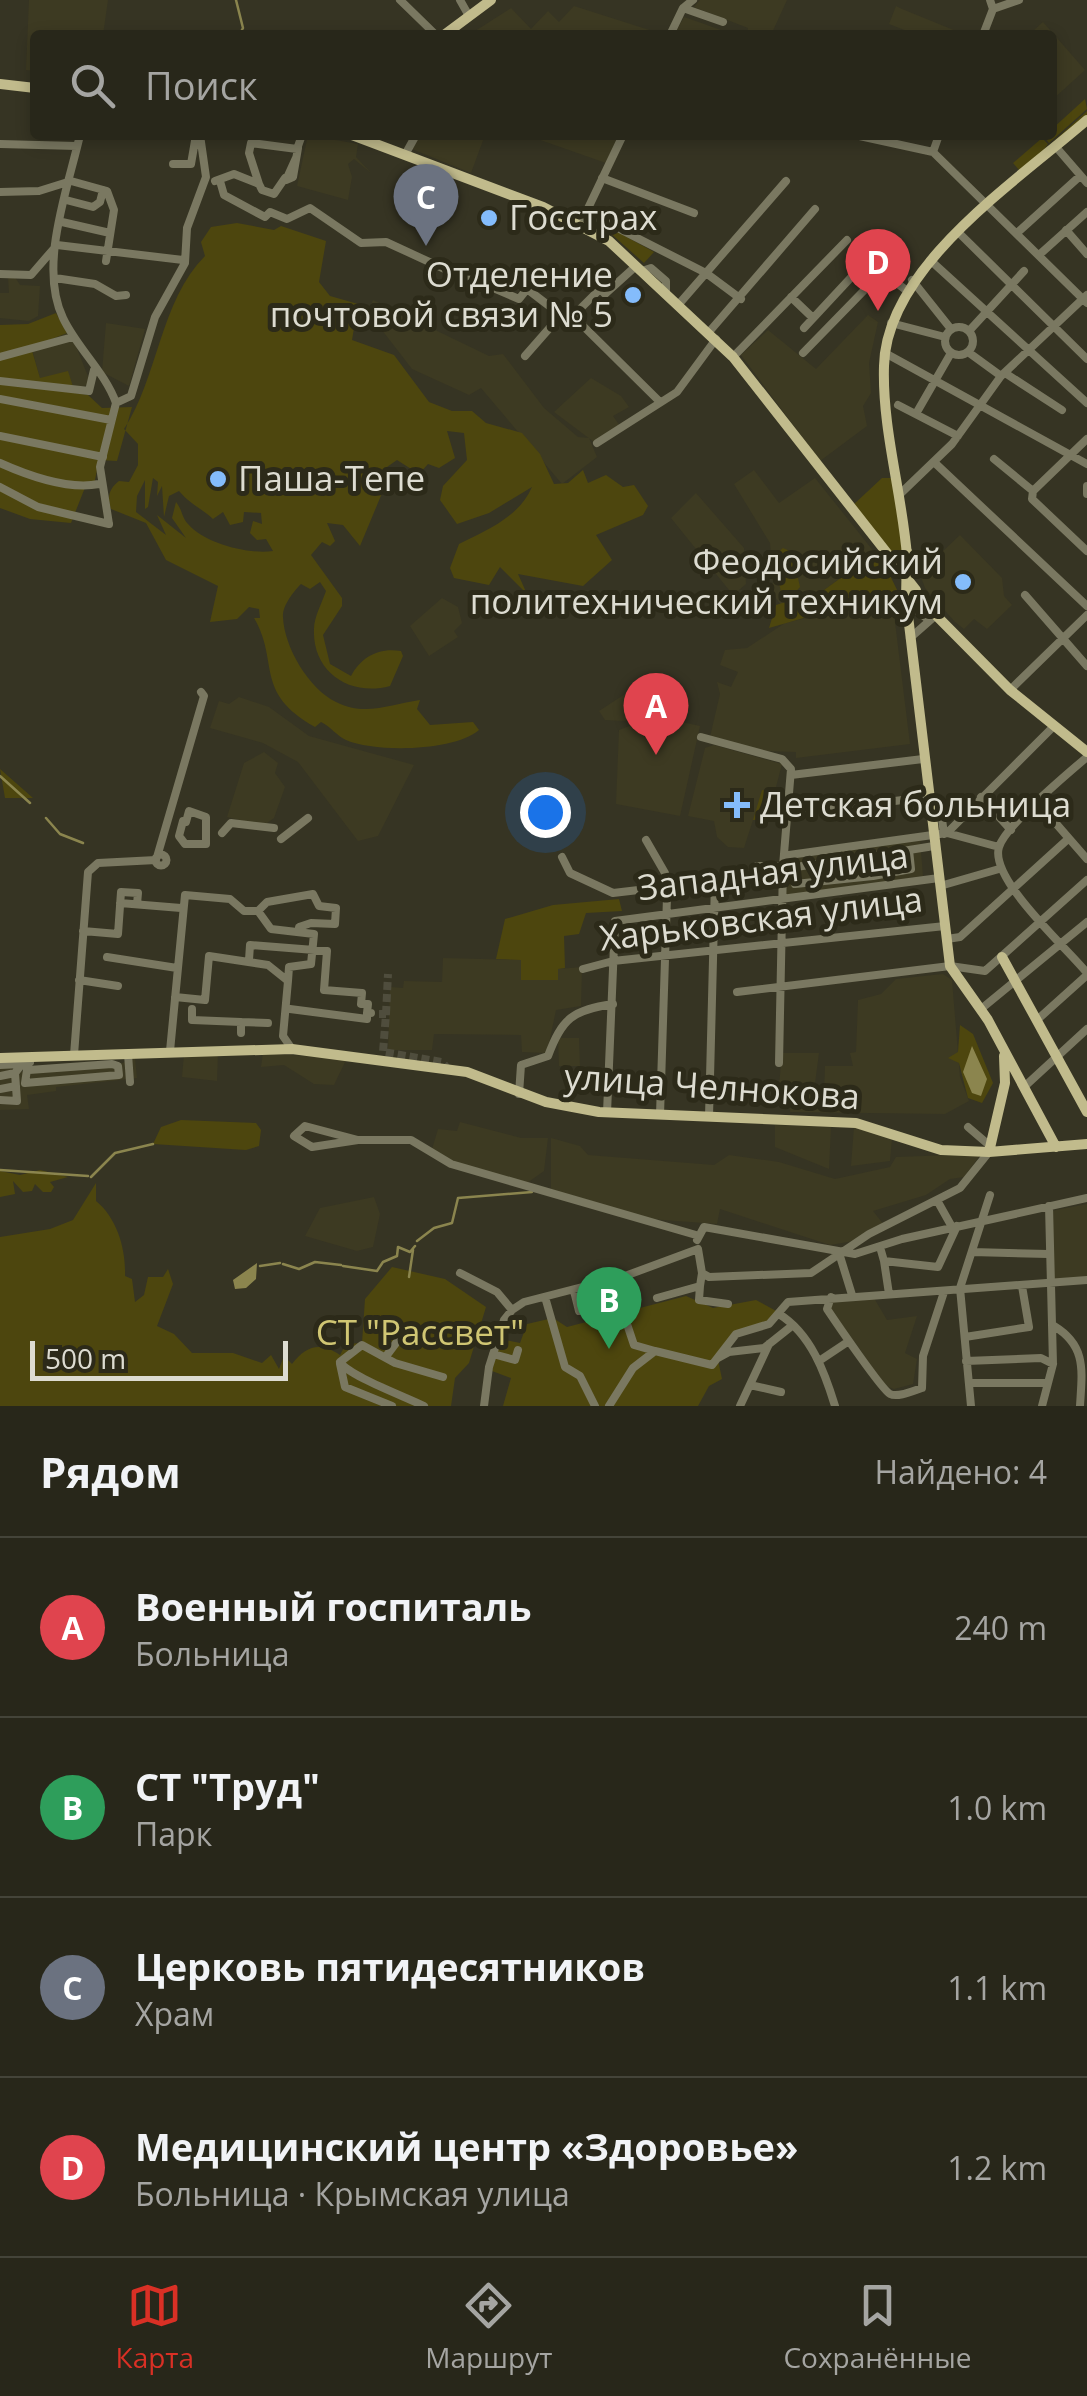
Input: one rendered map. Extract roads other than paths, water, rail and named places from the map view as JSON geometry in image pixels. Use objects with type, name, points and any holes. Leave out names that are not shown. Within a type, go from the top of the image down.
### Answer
[{"type":"main road","points":[[448,30],[491,0]]},
{"type":"main road","points":[[0,84],[30,87]]},
{"type":"main road","points":[[917,592],[907,550],[885,393],[884,352],[891,323],[909,285],[930,260],[1087,120]]},
{"type":"main road","points":[[369,140],[584,218],[732,357],[917,592],[932,618],[1087,755]]},
{"type":"main road","points":[[891,560],[901,562],[907,550]]},
{"type":"main road","points":[[907,550],[906,600],[929,803],[940,837],[939,882],[950,966],[981,1009],[1056,1147]]},
{"type":"main road","points":[[891,560],[906,600]]},
{"type":"main road","points":[[906,600],[909,590],[917,592]]},
{"type":"main road","points":[[1002,957],[1087,1112]]},
{"type":"main road","name":"улица Челнокова","points":[[0,1058],[29,1063],[113,1059],[170,1051],[292,1049],[467,1072],[518,1094],[608,1113],[856,1123],[927,1148],[1087,1144]]},
{"type":"main road","points":[[989,1149],[1004,1082],[1003,1050]]},
{"type":"street","points":[[400,0],[434,30]]},
{"type":"street","points":[[460,0],[469,16]]},
{"type":"street","points":[[672,30],[683,8],[693,0]]},
{"type":"street","points":[[984,30],[992,5],[1019,0]]},
{"type":"street","points":[[683,8],[723,22]]},
{"type":"street","points":[[79,140],[57,245],[55,278],[62,316],[116,403]]},
{"type":"street","points":[[173,164],[192,164],[197,140]]},
{"type":"street","points":[[0,487],[38,507],[109,524],[99,484],[111,420],[116,403],[131,396],[155,317],[165,306],[182,260],[187,228],[206,178],[199,140]]},
{"type":"street","points":[[206,178],[220,181],[234,174],[274,194],[284,178],[293,178],[301,140]]},
{"type":"street","points":[[406,153],[413,140]]},
{"type":"street","points":[[621,140],[584,218],[706,273],[741,299]]},
{"type":"street","points":[[878,140],[933,152],[1086,299],[1003,374],[958,436],[900,495]]},
{"type":"street","points":[[933,152],[937,140]]},
{"type":"street","points":[[259,184],[261,178],[249,153],[251,143],[297,153]]},
{"type":"street","points":[[0,144],[77,146]]},
{"type":"street","points":[[1016,233],[1084,180],[1056,147]]},
{"type":"street","points":[[602,178],[694,213]]},
{"type":"street","points":[[0,192],[39,192],[71,181],[103,190],[114,210],[106,262]]},
{"type":"street","points":[[220,181],[224,196],[265,217],[270,212],[288,218],[310,208],[361,242],[386,242],[449,271],[449,276],[477,281],[512,298],[519,299],[527,289],[561,316],[572,316],[659,401]]},
{"type":"street","points":[[679,304],[786,182]]},
{"type":"street","points":[[66,200],[92,207],[103,190]]},
{"type":"street","points":[[596,443],[677,392],[712,335],[815,210]]},
{"type":"street","points":[[1039,255],[1087,212]]},
{"type":"street","points":[[62,222],[110,233]]},
{"type":"street","points":[[1066,230],[1087,254]]},
{"type":"street","points":[[959,233],[1087,359]]},
{"type":"street","points":[[732,357],[846,240]]},
{"type":"street","points":[[57,245],[182,260]]},
{"type":"street","points":[[0,274],[31,275],[57,245]]},
{"type":"street","points":[[930,260],[1087,404]]},
{"type":"street","points":[[572,316],[600,288],[605,294],[639,269]]},
{"type":"street","points":[[804,328],[857,271]]},
{"type":"street","points":[[891,323],[948,333],[969,331],[1024,271]]},
{"type":"street","points":[[803,353],[882,272],[909,285],[948,333],[951,353],[917,412]]},
{"type":"street","points":[[55,278],[95,284],[116,296],[126,294]]},
{"type":"street","points":[[791,297],[813,318]]},
{"type":"street","points":[[525,356],[561,316]]},
{"type":"street","points":[[968,352],[973,342],[969,331]]},
{"type":"street","points":[[0,357],[74,337]]},
{"type":"street","points":[[884,352],[1087,464]]},
{"type":"street","points":[[951,353],[968,352],[1062,410]]},
{"type":"street","points":[[0,381],[83,392],[93,388],[94,370]]},
{"type":"street","points":[[0,398],[111,420]]},
{"type":"street","points":[[898,404],[958,436]]},
{"type":"street","points":[[0,436],[103,457]]},
{"type":"street","points":[[1087,438],[1032,491],[1032,498],[1087,552]]},
{"type":"street","points":[[994,458],[1032,491]]},
{"type":"street","points":[[935,462],[1087,606]]},
{"type":"street","points":[[0,463],[28,475],[86,487],[99,484]]},
{"type":"street","points":[[1087,486],[1087,494]]},
{"type":"street","points":[[1024,595],[1087,666]]},
{"type":"street","points":[[906,600],[932,618],[910,638]]},
{"type":"street","points":[[920,611],[916,618],[921,626]]},
{"type":"street","points":[[1010,690],[1087,614]]},
{"type":"street","points":[[79,1079],[76,1061],[86,878],[92,866],[157,858],[204,696],[201,692]]},
{"type":"street","points":[[909,850],[912,869],[794,884],[796,867],[909,850],[940,837],[1054,726]]},
{"type":"street","points":[[701,737],[782,759],[791,774],[785,814],[779,1063]]},
{"type":"street","points":[[1037,1020],[1087,974],[1013,888],[1000,869],[999,847],[1011,830],[1087,755]]},
{"type":"street","points":[[791,774],[923,760]]},
{"type":"street","points":[[982,797],[1011,830]]},
{"type":"street","points":[[785,814],[929,803]]},
{"type":"street","points":[[1039,804],[1087,860]]},
{"type":"street","points":[[188,812],[206,816],[206,844],[186,844],[179,836],[185,821],[188,812]]},
{"type":"street","points":[[281,839],[308,818]]},
{"type":"street","points":[[222,833],[231,824],[274,828]]},
{"type":"street","points":[[783,866],[789,856],[940,837],[999,847]]},
{"type":"street","points":[[946,939],[960,937],[1068,838]]},
{"type":"street","points":[[646,840],[664,873],[666,887],[660,1115]]},
{"type":"street","points":[[562,856],[570,873],[613,894],[715,881],[709,1117]]},
{"type":"street","points":[[870,856],[874,876]]},
{"type":"street","points":[[841,860],[844,880]]},
{"type":"street","points":[[818,864],[820,883]]},
{"type":"street","points":[[757,866],[783,866]]},
{"type":"street","name":"Западная улица","points":[[614,960],[615,921],[939,882],[1000,869]]},
{"type":"street","points":[[737,992],[950,966],[985,971],[1087,880]]},
{"type":"street","points":[[170,1051],[184,895],[230,899],[244,911],[258,911],[266,902],[313,894],[319,906],[336,908],[335,924],[311,922],[299,927],[299,932]]},
{"type":"street","points":[[83,931],[118,934],[120,903],[180,908]]},
{"type":"street","points":[[258,911],[272,929],[314,934],[310,965],[289,967],[283,1036],[292,1049]]},
{"type":"street","name":"Харьковская улица","points":[[583,969],[614,960],[945,926]]},
{"type":"street","points":[[981,1009],[1085,927]]},
{"type":"street","points":[[249,960],[250,945],[327,951],[324,990],[362,993],[361,1004],[368,1004],[369,1013],[367,1019],[290,1009]]},
{"type":"street","points":[[175,997],[205,1000],[209,956],[268,966],[288,981]]},
{"type":"street","points":[[108,957],[177,968]]},
{"type":"street","points":[[608,1113],[614,960]]},
{"type":"street","points":[[80,980],[118,986]]},
{"type":"street","points":[[518,1094],[521,1065],[548,1056],[567,1016],[581,1009],[613,1004]]},
{"type":"street","points":[[192,1009],[192,1020],[268,1024]]},
{"type":"street","points":[[241,1022],[241,1033]]},
{"type":"street","points":[[1024,1086],[1058,1060],[1087,1029]]},
{"type":"street","points":[[128,1054],[130,1082]]},
{"type":"street","points":[[29,1063],[25,1083],[119,1079],[113,1059]]},
{"type":"street","points":[[0,1065],[29,1063]]},
{"type":"street","points":[[0,1076],[15,1074],[29,1063]]},
{"type":"street","points":[[0,1100],[17,1101],[15,1074]]},
{"type":"street","points":[[0,1090],[16,1086]]},
{"type":"street","points":[[358,1140],[305,1126],[294,1136],[312,1146],[358,1140],[410,1140],[452,1164],[696,1235]]},
{"type":"street","points":[[702,1274],[709,1277],[810,1273],[938,1202],[968,1180],[989,1149],[968,1127]]},
{"type":"street","points":[[971,1406],[960,1288],[990,1195]]},
{"type":"street","points":[[696,1235],[704,1227],[718,1228],[828,1247],[840,1253],[1087,1198]]},
{"type":"street","points":[[938,1202],[955,1227]]},
{"type":"street","points":[[1041,1404],[1053,1364],[1050,1206]]},
{"type":"street","points":[[884,1261],[938,1267],[955,1227]]},
{"type":"street","points":[[696,1235],[702,1274],[699,1300],[728,1304]]},
{"type":"street","points":[[880,1247],[889,1294]]},
{"type":"street","points":[[484,1406],[493,1354],[504,1320],[512,1310],[698,1250]]},
{"type":"street","points":[[972,1252],[1048,1254]]},
{"type":"street","points":[[840,1253],[852,1295]]},
{"type":"street","points":[[460,1273],[486,1285],[512,1310]]},
{"type":"street","points":[[624,1276],[633,1306]]},
{"type":"street","points":[[718,1358],[720,1349],[736,1334],[768,1324],[788,1302],[1087,1280]]},
{"type":"street","points":[[657,1298],[700,1286]]},
{"type":"street","points":[[964,1337],[1029,1327],[1022,1286]]},
{"type":"street","points":[[574,1291],[579,1311]]},
{"type":"street","points":[[831,1297],[827,1309],[891,1394],[922,1388],[923,1356],[944,1292]]},
{"type":"street","points":[[545,1297],[564,1367],[580,1376],[595,1406]]},
{"type":"street","points":[[779,1314],[793,1325],[818,1361],[831,1383],[836,1406]]},
{"type":"street","points":[[613,1323],[626,1321],[633,1344],[704,1366],[718,1358],[769,1344],[793,1325]]},
{"type":"street","points":[[1054,1326],[1069,1334],[1081,1350],[1084,1388],[1080,1406]]},
{"type":"street","points":[[387,1355],[402,1335]]},
{"type":"street","points":[[818,1361],[849,1341]]},
{"type":"street","points":[[740,1406],[769,1344]]},
{"type":"street","points":[[340,1362],[362,1345],[387,1355],[395,1364],[443,1377]]},
{"type":"street","points":[[609,1406],[633,1368],[655,1351]]},
{"type":"street","points":[[493,1354],[516,1358]]},
{"type":"street","points":[[966,1361],[1041,1358],[1053,1364]]},
{"type":"street","points":[[340,1362],[345,1387],[392,1406]]},
{"type":"street","points":[[340,1362],[350,1374],[373,1379],[424,1406]]},
{"type":"street","points":[[968,1383],[1046,1383]]},
{"type":"street","points":[[750,1384],[781,1392]]},
{"type":"waterway","points":[[236,0],[242,30]]},
{"type":"waterway","points":[[0,776],[30,803]]},
{"type":"waterway","points":[[46,818],[60,834],[83,843]]},
{"type":"waterway","points":[[91,1177],[115,1153],[153,1144]]},
{"type":"waterway","points":[[0,1170],[88,1176]]},
{"type":"waterway","points":[[417,1241],[434,1228],[452,1223],[458,1198],[532,1192]]},
{"type":"waterway","points":[[343,1266],[377,1271],[383,1262],[397,1256],[398,1247],[410,1252],[415,1246]]},
{"type":"waterway","points":[[409,1277],[413,1250]]},
{"type":"waterway","points":[[283,1264],[299,1269],[315,1262],[341,1265]]},
{"type":"waterway","points":[[260,1266],[280,1263]]},
{"type":"tunnel","points":[[386,1014],[388,974]]},
{"type":"tunnel","points":[[379,1014],[386,1014],[383,1052],[442,1062],[447,1068]]},
{"type":"place","name":"Госстрах","points":[[489,218]]},
{"type":"place","name":"Церковь пятидесятников","points":[[426,246]]},
{"type":"place","name":"Отделение почтовой связи № 5","points":[[633,295]]},
{"type":"place","name":"Медицинский центр «Здоровье»","points":[[878,311]]},
{"type":"place","name":"Паша-Тепе","points":[[218,479]]},
{"type":"place","name":"Феодосийский политехнический техникум","points":[[963,582]]},
{"type":"place","name":"Военный госпиталь","points":[[656,755]]},
{"type":"place","name":"Детская больница","points":[[737,805]]},
{"type":"place","name":"СТ \"Труд\"","points":[[609,1349]]},
{"type":"park label","name":"СТ \"Рассвет\"","points":[[420,1333]]}]
